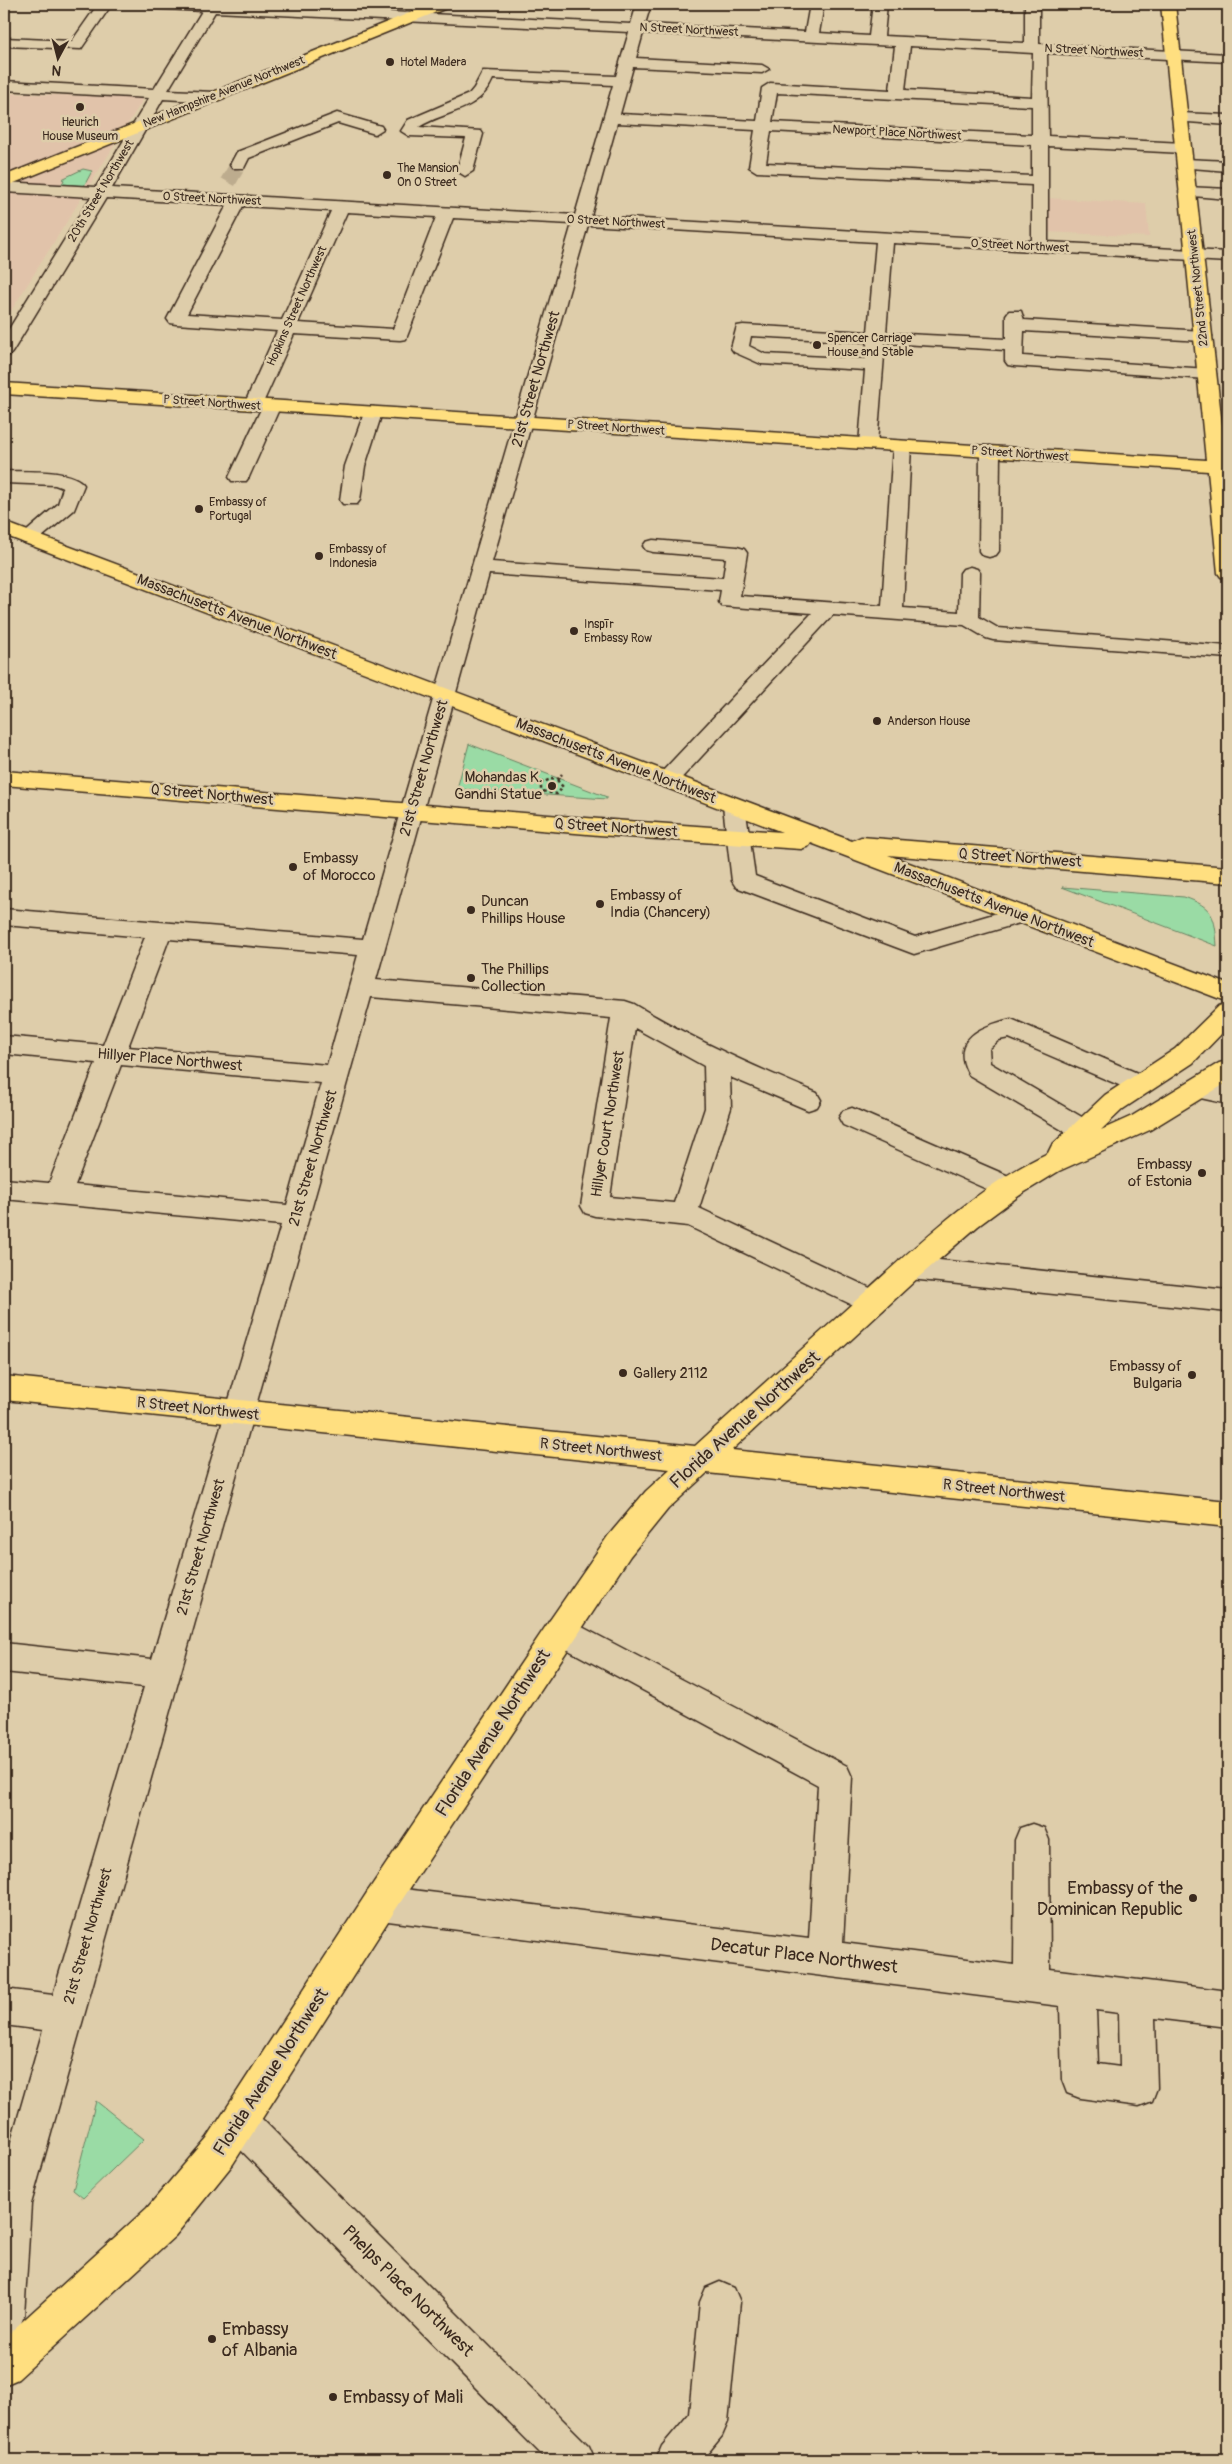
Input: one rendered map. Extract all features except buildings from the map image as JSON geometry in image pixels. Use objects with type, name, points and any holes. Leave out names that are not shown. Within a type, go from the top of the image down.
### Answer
[{"type":"main road","name":"New Hampshire Avenue Northwest","points":[[4,182],[444,4]]},
{"type":"main road","name":"22nd Street Northwest","points":[[1168,4],[1207,374],[1223,467],[1228,573]]},
{"type":"main road","name":"P Street Northwest","points":[[4,390],[1223,467]]},
{"type":"main road","name":"Massachusetts Avenue Northwest","points":[[4,528],[828,843],[1228,993]]},
{"type":"main road","name":"Q Street Northwest","points":[[4,778],[411,812],[1228,875]]},
{"type":"main road","name":"Florida Avenue Northwest","points":[[1050,1164],[1114,1102],[1184,1056],[1228,1012]]},
{"type":"main road","name":"Florida Avenue Northwest","points":[[4,2365],[161,2222],[220,2151],[240,2123],[380,1903],[561,1630],[636,1523],[657,1500],[910,1268],[968,1218],[1010,1188],[1050,1164],[1141,1123],[1200,1089],[1228,1070]]},
{"type":"main road","name":"R Street Northwest","points":[[4,1388],[1228,1514]]},
{"type":"street","points":[[4,42],[76,46],[105,4]]},
{"type":"street","name":"N Street Northwest","points":[[150,4],[212,5],[411,17],[1228,58]]},
{"type":"street","name":"21st Street Northwest","points":[[4,2316],[12,2204],[64,2015],[297,1216],[444,695],[644,4]]},
{"type":"street","points":[[811,36],[817,4]]},
{"type":"street","points":[[876,40],[880,4]]},
{"type":"street","points":[[1032,4],[1040,102],[1040,247]]},
{"type":"street","name":"20th Street Northwest","points":[[4,351],[101,193],[212,5]]},
{"type":"street","points":[[897,96],[903,41]]},
{"type":"street","points":[[43,87],[71,45]]},
{"type":"street","points":[[628,62],[762,69]]},
{"type":"street","points":[[465,171],[475,134],[410,131],[413,123],[474,96],[481,90],[488,74],[622,81]]},
{"type":"street","points":[[4,85],[214,96]]},
{"type":"street","points":[[1039,181],[757,167],[770,88],[1040,102]]},
{"type":"street","points":[[238,165],[243,154],[337,118],[375,128]]},
{"type":"street","name":"Newport Place Northwest","points":[[611,118],[1041,141],[1184,156],[1228,166]]},
{"type":"street","points":[[1180,118],[1228,120]]},
{"type":"street","points":[[219,200],[228,182]]},
{"type":"street","name":"O Street Northwest","points":[[4,187],[1228,258]]},
{"type":"street","points":[[1187,192],[1228,194]]},
{"type":"street","points":[[237,201],[176,319],[400,335],[446,213]]},
{"type":"street","name":"Hopkins Street Northwest","points":[[240,477],[288,327],[341,207]]},
{"type":"street","points":[[868,444],[885,238]]},
{"type":"street","points":[[1014,359],[1015,320],[1203,336]]},
{"type":"street","points":[[876,365],[762,359],[740,348],[743,330],[878,338],[1014,359],[1207,374]]},
{"type":"street","points":[[350,500],[355,466],[373,413]]},
{"type":"street","points":[[892,613],[902,446]]},
{"type":"street","points":[[989,551],[990,452]]},
{"type":"street","points":[[4,476],[58,478],[74,485],[67,506],[29,538]]},
{"type":"street","points":[[652,546],[737,554],[729,602],[969,618],[993,634],[1228,652]]},
{"type":"street","points":[[481,567],[731,585]]},
{"type":"street","points":[[969,618],[970,573]]},
{"type":"street","points":[[667,780],[828,608]]},
{"type":"street","points":[[734,806],[744,881],[914,946],[1021,914]]},
{"type":"street","points":[[4,917],[373,948]]},
{"type":"street","points":[[58,1194],[160,930]]},
{"type":"street","points":[[362,988],[625,1010],[717,1061],[808,1100]]},
{"type":"street","name":"Hillyer Court Northwest","points":[[625,1010],[595,1206],[684,1214],[709,1222],[873,1302]]},
{"type":"street","points":[[1083,1130],[978,1068],[976,1046],[991,1033],[1011,1028],[1140,1085]]},
{"type":"street","name":"Hillyer Place Northwest","points":[[4,1045],[337,1075]]},
{"type":"street","points":[[684,1214],[718,1108],[717,1061]]},
{"type":"street","points":[[1200,1089],[1228,1095]]},
{"type":"street","points":[[852,1118],[1010,1188]]},
{"type":"street","points":[[4,1189],[297,1216]]},
{"type":"street","points":[[910,1268],[1228,1301]]},
{"type":"street","points":[[561,1630],[835,1777],[825,1959]]},
{"type":"street","points":[[4,1657],[164,1675]]},
{"type":"street","points":[[1032,1840],[1032,1985]]},
{"type":"street","name":"Decatur Place Northwest","points":[[380,1903],[1228,2009]]},
{"type":"street","points":[[1078,1991],[1080,2080],[1139,2088],[1137,1998]]},
{"type":"street","points":[[4,2007],[64,2015]]},
{"type":"street","name":"Phelps Place Northwest","points":[[240,2123],[575,2460]]},
{"type":"street","points":[[676,2460],[708,2422],[720,2302]]},
{"type":"path","points":[[557,780],[562,774]]},
{"type":"path","points":[[557,780],[563,787],[557,794],[541,791],[541,783],[557,780]]},
{"type":"shaded area","points":[[4,93],[144,98],[4,322]]},
{"type":"shaded area","points":[[1046,198],[1146,204],[1149,237],[1047,232]]},
{"type":"green space","points":[[83,169],[92,171],[84,186],[62,184],[64,180],[62,179]]},
{"type":"green space","points":[[469,744],[607,797],[607,799],[457,789]]},
{"type":"green space","points":[[1062,887],[1184,897],[1202,905],[1211,914],[1214,920],[1217,946]]},
{"type":"green space","points":[[96,2101],[144,2139],[83,2198],[73,2190]]},
{"type":"tunnel","points":[[228,182],[238,165]]},
{"type":"place","name":"Hotel Madera","points":[[390,62]]},
{"type":"place","name":"Heurich House Museum","points":[[80,107]]},
{"type":"place","name":"The Mansion On O Street","points":[[387,175]]},
{"type":"place","name":"Spencer Carriage House and Stable","points":[[817,345]]},
{"type":"place","name":"Embassy of Portugal","points":[[199,509]]},
{"type":"place","name":"Embassy of Indonesia","points":[[319,556]]},
{"type":"place","name":"Inspīr Embassy Row","points":[[574,631]]},
{"type":"place","name":"Anderson House","points":[[877,721]]},
{"type":"place","name":"Mohandas K. Gandhi Statue","points":[[552,786]]},
{"type":"place","name":"Embassy of Morocco","points":[[293,867]]},
{"type":"place","name":"Embassy of India (Chancery)","points":[[600,904]]},
{"type":"place","name":"Duncan Phillips House","points":[[471,910]]},
{"type":"place","name":"The Phillips Collection","points":[[471,978]]},
{"type":"place","name":"Embassy of Estonia","points":[[1202,1173]]},
{"type":"place","name":"Gallery 2112","points":[[623,1373]]},
{"type":"place","name":"Embassy of Bulgaria","points":[[1192,1375]]},
{"type":"place","name":"Embassy of the Dominican Republic","points":[[1193,1898]]},
{"type":"place","name":"Embassy of Albania","points":[[212,2339]]},
{"type":"place","name":"Embassy of Mali","points":[[333,2397]]}]
